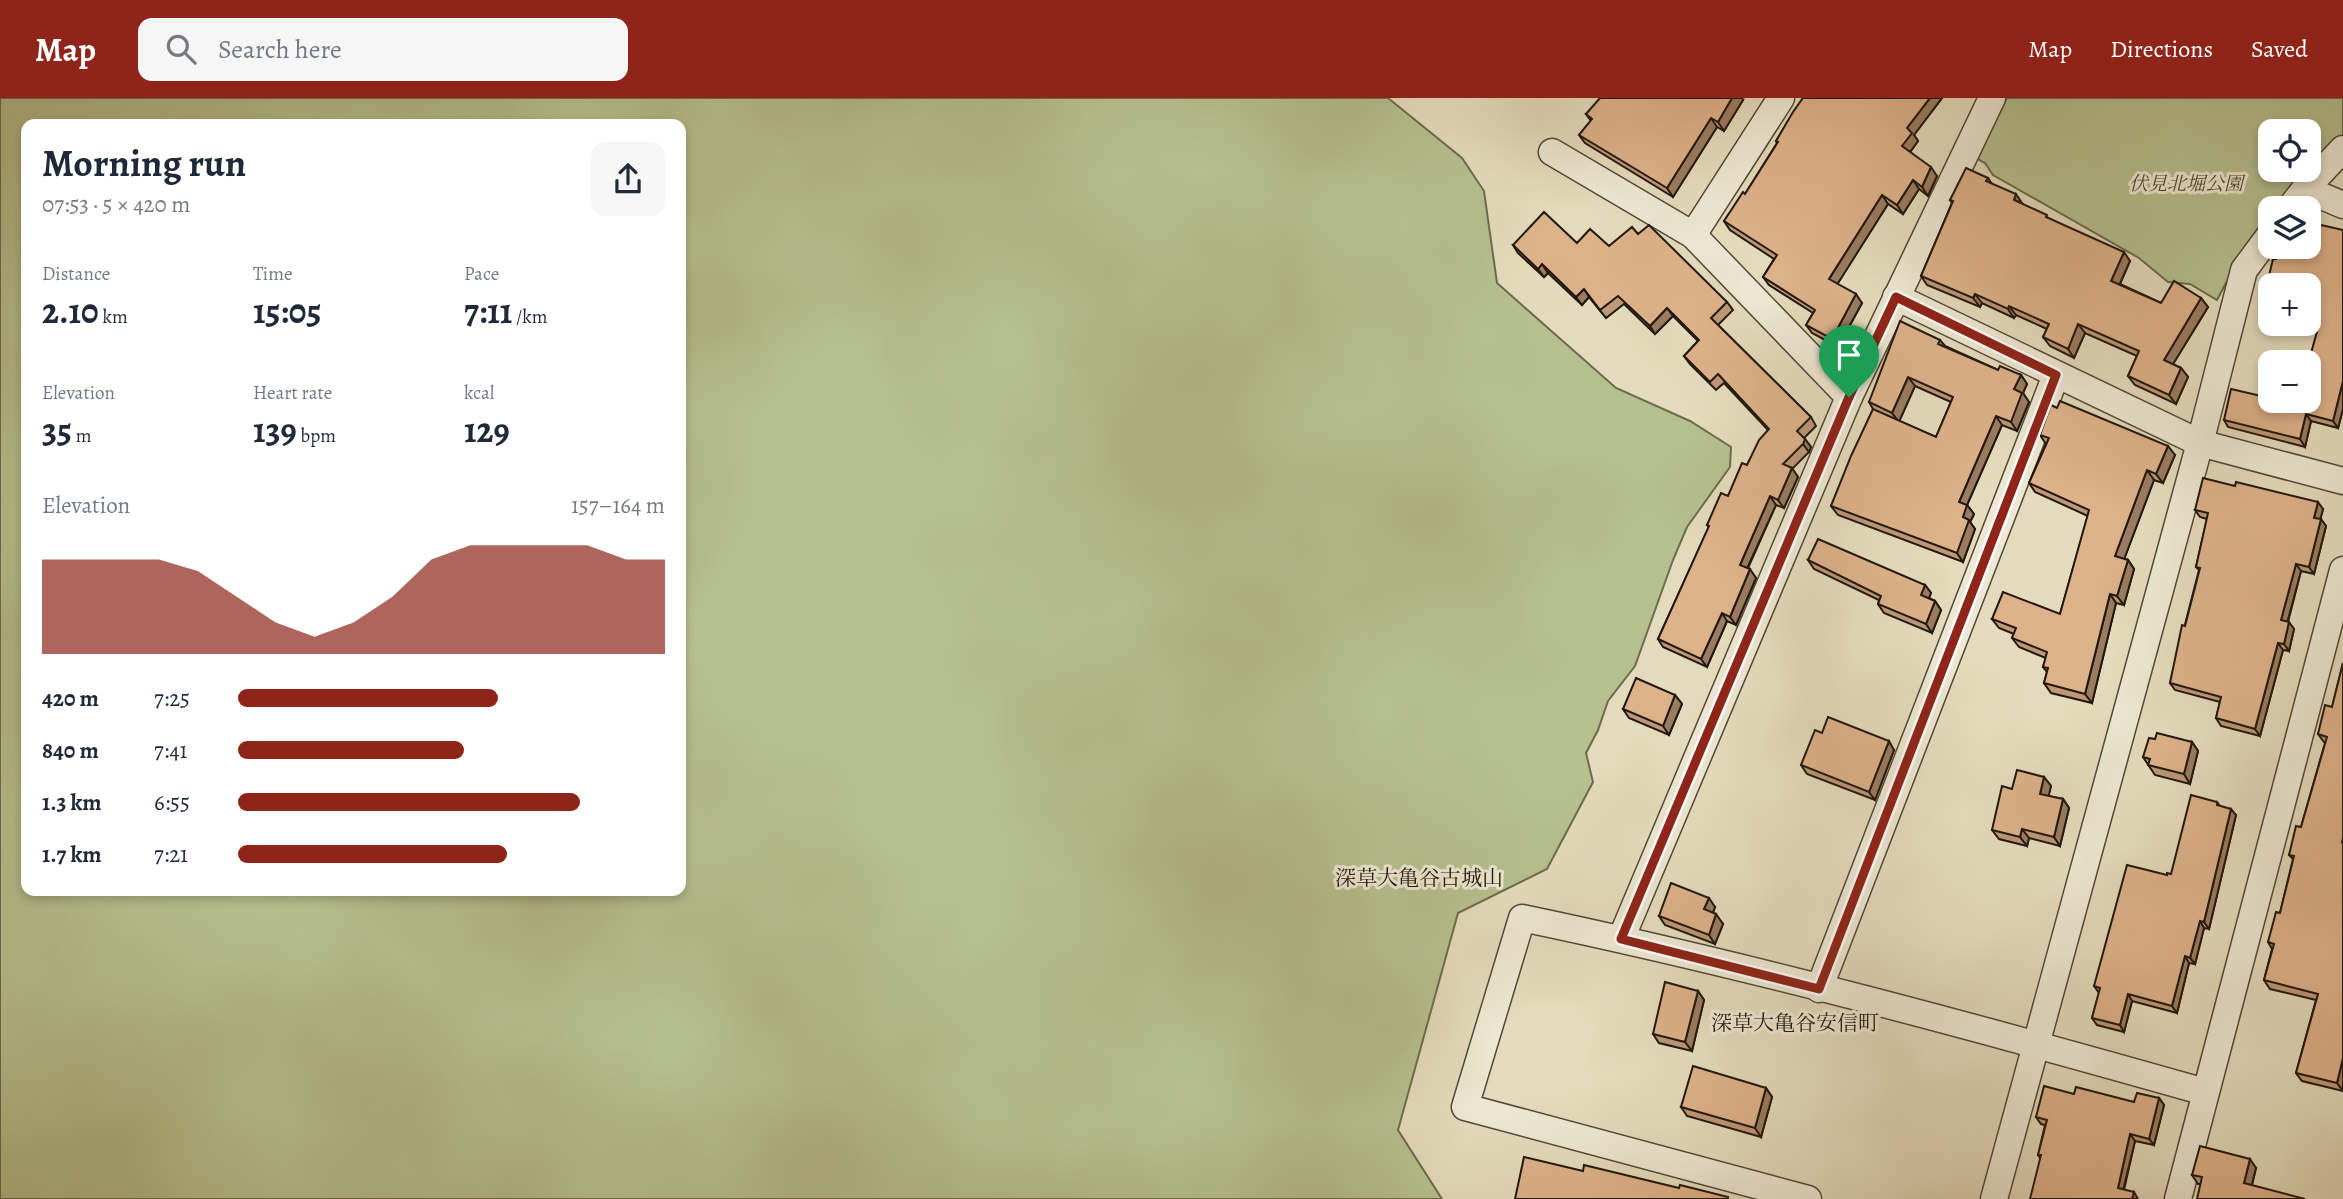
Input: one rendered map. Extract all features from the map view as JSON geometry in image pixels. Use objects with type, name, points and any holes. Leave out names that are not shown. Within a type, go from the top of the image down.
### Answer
[{"type":"street","points":[[1693,235],[1781,98]]},
{"type":"street","points":[[1621,939],[1849,397],[1992,98]]},
{"type":"street","points":[[2300,196],[2343,149]]},
{"type":"street","points":[[1552,152],[1693,235],[1849,397]]},
{"type":"street","points":[[2321,202],[2343,205]]},
{"type":"street","points":[[1994,1199],[2200,443],[2244,270],[2258,251]]},
{"type":"street","points":[[1896,297],[2200,443],[2343,481]]},
{"type":"street","points":[[1819,989],[2056,375]]},
{"type":"street","points":[[2178,1199],[2343,570]]},
{"type":"street","points":[[1795,1197],[1465,1107],[1522,918],[1621,939],[2036,1044],[2205,1092]]},
{"type":"green space","points":[[0,98],[1388,98],[1462,158],[1484,191],[1497,283],[1616,388],[1690,421],[1731,447],[1730,467],[1687,527],[1635,666],[1608,701],[1586,753],[1593,782],[1547,869],[1458,913],[1398,1130],[1442,1199],[0,1199]]},
{"type":"green space","name":"伏見北堀公園","points":[[2007,98],[2343,98],[2343,142],[2321,166],[2321,119],[2258,119],[2258,182],[2307,182],[2294,196],[2258,196],[2258,236],[2240,256],[2217,300],[2190,284],[2168,282],[2139,258],[1993,175],[1985,163],[1974,157]]},
{"type":"building","points":[[1600,98],[1732,98],[1718,122],[1711,118],[1667,188],[1579,135],[1592,119],[1586,114]]},
{"type":"building","points":[[1803,98],[1930,98],[1907,128],[1912,133],[1902,146],[1931,167],[1922,187],[1913,180],[1897,205],[1882,195],[1829,279],[1856,294],[1832,339],[1806,325],[1815,310],[1763,277],[1777,255],[1724,221],[1743,192],[1745,194]]},
{"type":"building","points":[[1966,168],[1988,178],[1986,181],[2016,194],[2014,200],[2124,252],[2111,281],[2161,303],[2174,281],[2201,298],[2164,360],[2181,368],[2169,395],[2128,376],[2139,351],[2078,324],[2068,349],[2043,337],[2049,324],[2009,306],[2008,309],[1975,294],[1973,298],[1921,276],[1953,201],[1950,200]]},
{"type":"building","points":[[1544,212],[1577,243],[1590,229],[1609,246],[1632,227],[1638,234],[1649,225],[1727,302],[1711,318],[1811,417],[1797,431],[1805,439],[1803,444],[1783,464],[1792,468],[1778,500],[1770,496],[1740,565],[1750,569],[1730,617],[1722,613],[1701,659],[1658,639],[1721,493],[1728,496],[1742,463],[1747,465],[1759,440],[1769,429],[1718,374],[1710,382],[1684,356],[1699,340],[1667,308],[1650,326],[1618,296],[1600,310],[1584,289],[1576,297],[1542,264],[1538,269],[1513,245]]},
{"type":"building","points":[[2321,225],[2343,230],[2343,381],[2333,421],[2306,414],[2300,439],[2224,420],[2231,389],[2258,395],[2258,413],[2321,413],[2321,350],[2312,350],[2316,336],[2321,336],[2321,273],[2270,273],[2273,259],[2321,259]]},
{"type":"building","points":[[1900,321],[1940,340],[1938,344],[1998,370],[2000,366],[2021,375],[2014,389],[2022,393],[2011,422],[1996,416],[1959,502],[1967,505],[1963,517],[1969,520],[1957,553],[1831,506],[1873,409],[1936,437],[1953,397],[1908,377],[1892,413],[1869,402]]},
{"type":"building","points":[[2060,401],[2168,446],[2156,474],[2147,470],[2115,556],[2128,560],[2117,596],[2110,594],[2085,694],[2044,683],[2048,668],[2043,667],[2047,652],[2012,638],[2016,628],[1992,619],[2003,592],[2060,614],[2089,510],[2029,483],[2049,438],[2040,435],[2051,405],[2057,408]]},
{"type":"building","points":[[2203,478],[2235,486],[2236,482],[2318,502],[2314,518],[2321,519],[2309,567],[2296,564],[2281,620],[2289,622],[2284,644],[2278,643],[2255,729],[2216,718],[2221,697],[2170,683],[2182,625],[2185,626],[2200,568],[2196,567],[2208,513],[2195,510]]},
{"type":"building","points":[[1818,539],[1925,585],[1921,595],[1935,601],[1926,624],[1878,604],[1881,596],[1808,560]]},
{"type":"building","points":[[2343,663],[2343,1058],[2337,1083],[2296,1073],[2318,994],[2264,980],[2274,944],[2268,942],[2276,912],[2280,913],[2294,856],[2289,855],[2296,826],[2301,827],[2327,737],[2318,734],[2325,705],[2332,707]]},
{"type":"building","points":[[1636,678],[1675,695],[1663,726],[1623,709]]},
{"type":"building","points":[[1828,717],[1889,741],[1869,792],[1801,765],[1815,730],[1822,733]]},
{"type":"building","points":[[2157,733],[2192,742],[2184,774],[2148,765],[2150,759],[2143,757],[2149,738],[2155,739]]},
{"type":"building","points":[[2017,770],[2044,777],[2040,794],[2063,799],[2054,837],[2022,829],[2020,837],[1992,830],[2002,786],[2012,789]]},
{"type":"building","points":[[2191,795],[2231,809],[2204,922],[2200,921],[2190,958],[2185,956],[2172,1006],[2128,994],[2120,1025],[2092,1018],[2100,988],[2094,986],[2127,865],[2171,874]]},
{"type":"building","points":[[1671,883],[1709,898],[1704,909],[1716,914],[1709,935],[1659,916]]},
{"type":"building","points":[[1665,982],[1698,991],[1685,1042],[1653,1034]]},
{"type":"building","points":[[1693,1066],[1766,1088],[1755,1128],[1681,1107]]},
{"type":"building","points":[[2044,1086],[2074,1094],[2076,1087],[2134,1102],[2137,1093],[2159,1098],[2149,1139],[2130,1134],[2118,1188],[2134,1192],[2132,1199],[2030,1199],[2047,1120],[2036,1117]]},
{"type":"building","points":[[2200,1146],[2250,1159],[2244,1183],[2305,1199],[2197,1199],[2202,1177],[2192,1175]]},
{"type":"building","points":[[1524,1157],[1583,1171],[1584,1165],[1679,1188],[1680,1185],[1728,1199],[1515,1199]]},
{"type":"district","name":"深草大亀谷古城山","points":[[1419,878]]},
{"type":"district","name":"深草大亀谷安信町","points":[[1795,1023]]},
{"type":"route","points":[[1896,297],[2056,375],[1819,989],[1621,939],[1849,397],[1896,297]]}]
